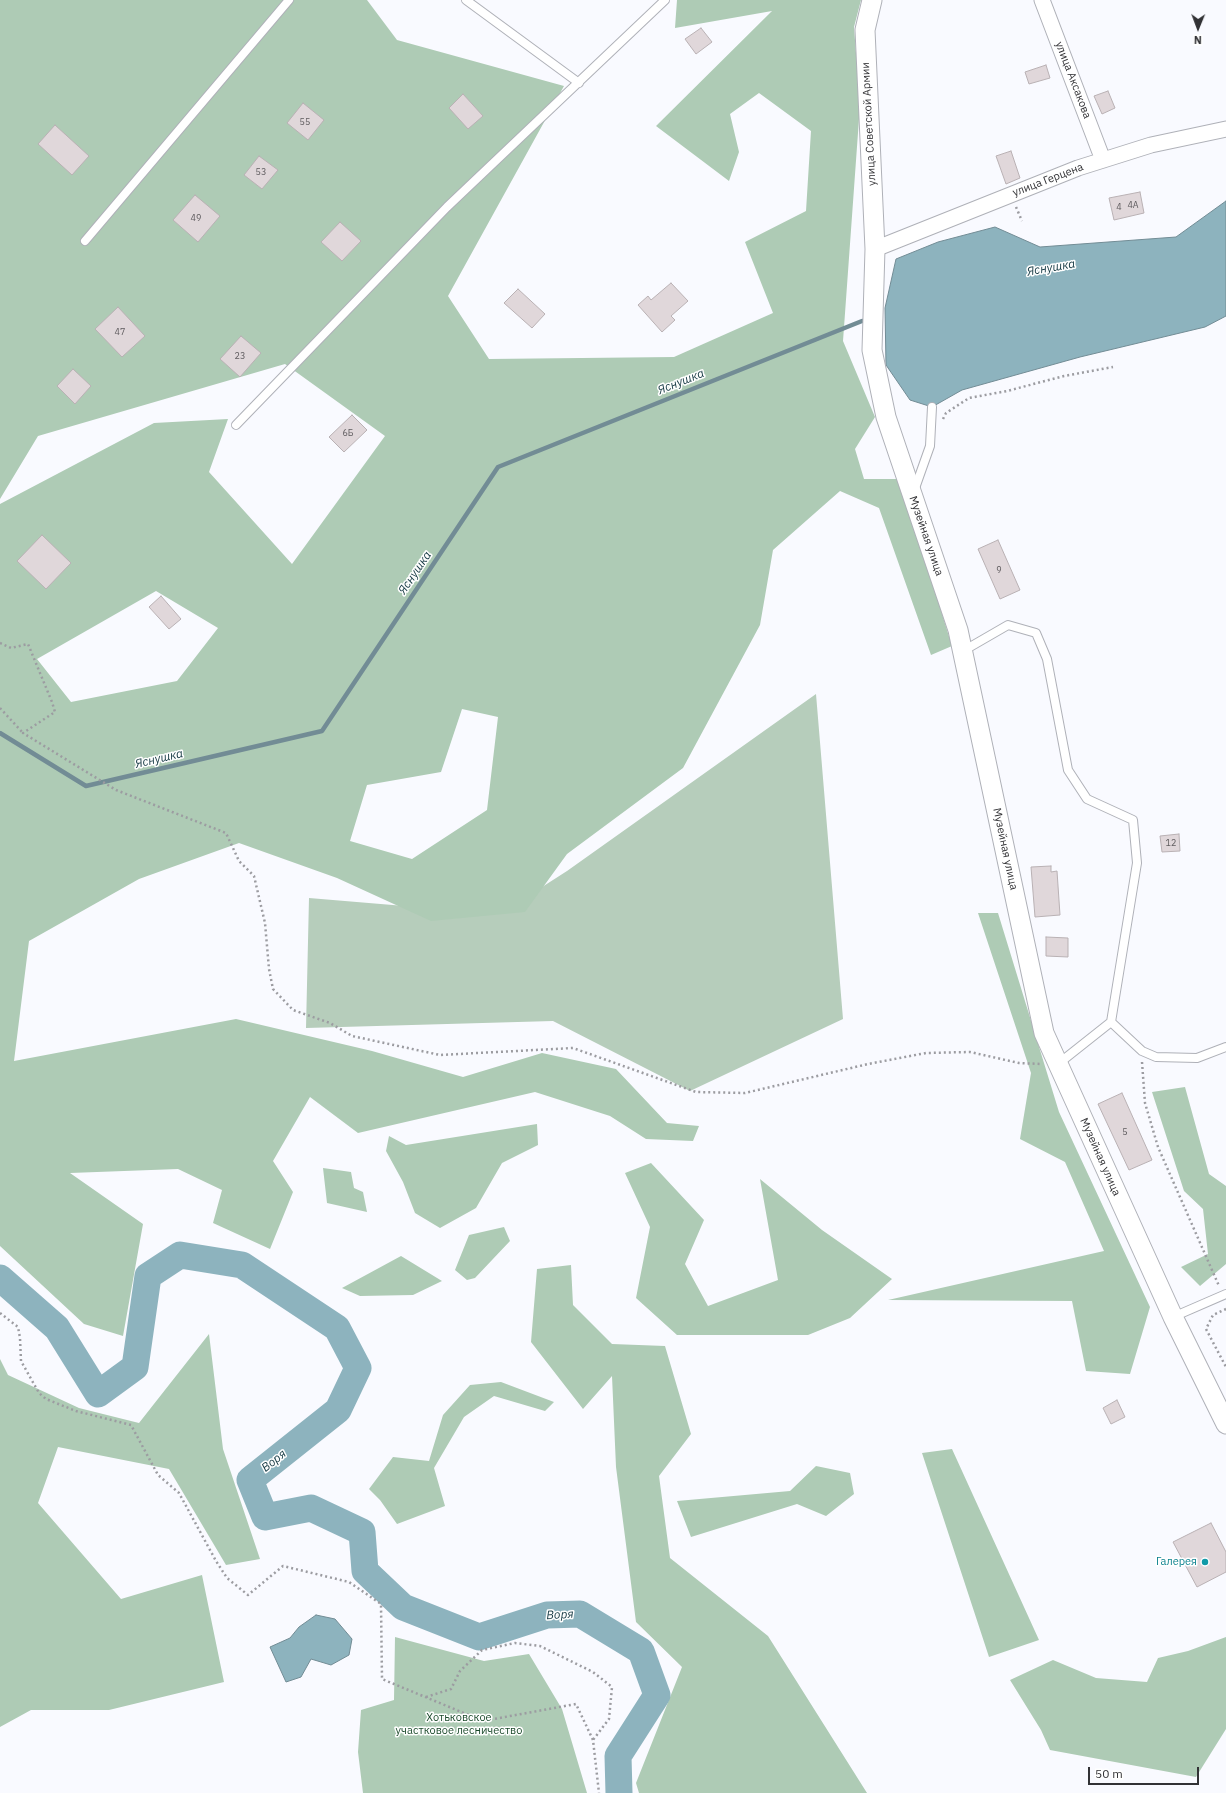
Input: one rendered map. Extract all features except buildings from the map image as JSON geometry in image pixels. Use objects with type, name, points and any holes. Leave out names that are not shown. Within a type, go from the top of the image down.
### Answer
[{"type":"street","name":"улица Советской Армии","points":[[872,0],[865,30],[875,249]]},
{"type":"street","name":"улица Аксакова","points":[[1042,0],[1103,160]]},
{"type":"street","name":"улица Герцена","points":[[875,249],[1078,168],[1151,145],[1226,129]]},
{"type":"street","name":"Музейная улица","points":[[875,249],[872,350],[886,417],[958,630],[1044,1033],[1173,1318],[1226,1424]]},
{"type":"lane","points":[[85,241],[288,0]]},
{"type":"lane","points":[[466,0],[579,83]]},
{"type":"lane","points":[[236,425],[447,207],[665,0]]},
{"type":"lane","points":[[913,496],[930,446],[932,407]]},
{"type":"lane","points":[[963,651],[1008,625],[1036,633],[1047,659],[1068,770],[1087,799],[1133,820],[1137,863],[1111,1022],[1058,1064]]},
{"type":"lane","points":[[1111,1022],[1142,1051],[1156,1056],[1198,1058],[1226,1047]]},
{"type":"lane","points":[[1173,1318],[1224,1295]]},
{"type":"path","points":[[930,446],[946,413],[969,398],[1007,392],[1064,376],[1113,367]]},
{"type":"path","points":[[0,643],[10,648],[28,644],[55,712],[22,733]]},
{"type":"path","points":[[0,708],[22,733],[113,789],[226,834],[239,861],[254,876],[265,922],[269,969],[273,989],[294,1010],[330,1023],[352,1036],[440,1055],[573,1048],[696,1092],[746,1093],[868,1064],[926,1053],[970,1052],[1019,1063],[1058,1064]]},
{"type":"path","points":[[1142,1051],[1141,1069],[1145,1103],[1158,1147],[1224,1295]]},
{"type":"path","points":[[1226,1310],[1213,1315],[1206,1329],[1226,1367]]},
{"type":"path","points":[[0,1313],[18,1327],[22,1361],[39,1394],[46,1399],[76,1411],[131,1425],[158,1475],[179,1493],[216,1561],[227,1578],[248,1595],[283,1566],[349,1582],[381,1604],[382,1679],[483,1721],[576,1704],[593,1740],[599,1793]]},
{"type":"path","points":[[426,1697],[451,1689],[460,1671],[482,1650],[514,1643],[540,1646],[593,1672],[612,1687],[609,1719],[593,1740]]},
{"type":"green space","points":[[0,0],[367,0],[397,40],[564,86],[448,296],[489,359],[674,357],[773,313],[745,242],[806,211],[811,131],[759,93],[730,114],[739,152],[729,181],[656,126],[772,11],[675,28],[677,0],[861,0],[854,27],[860,105],[843,341],[875,417],[855,449],[864,479],[900,479],[952,646],[931,655],[879,508],[840,491],[773,550],[760,625],[683,768],[567,854],[525,912],[431,921],[337,878],[239,843],[139,879],[29,941],[14,1061],[236,1019],[372,1051],[463,1077],[542,1053],[616,1069],[667,1123],[699,1126],[693,1141],[646,1139],[610,1116],[535,1092],[358,1133],[310,1097],[273,1161],[293,1192],[270,1249],[213,1223],[222,1190],[178,1169],[70,1173],[143,1224],[123,1336],[84,1324],[0,1246],[0,504],[154,423],[228,419],[209,472],[292,564],[385,436],[285,364],[38,436],[0,499]],"holes":[[[156,591],[218,628],[177,681],[71,702],[37,659]],[[462,709],[498,717],[487,810],[412,859],[350,841],[367,785],[441,772]]]},
{"type":"green space","points":[[816,694],[843,1019],[690,1091],[553,1021],[306,1028],[309,898],[500,914],[567,871]]},
{"type":"green space","points":[[978,913],[998,913],[1059,1112],[1150,1307],[1130,1374],[1086,1371],[1072,1301],[888,1300],[1104,1251],[1065,1162],[1020,1139],[1031,1073]]},
{"type":"green space","points":[[1185,1087],[1209,1174],[1226,1186],[1226,1264],[1200,1286],[1181,1267],[1208,1254],[1203,1209],[1184,1191],[1152,1092]]},
{"type":"green space","points":[[537,1124],[538,1145],[502,1163],[476,1208],[440,1228],[415,1213],[403,1182],[386,1151],[389,1136],[406,1145]]},
{"type":"green space","points":[[651,1163],[704,1220],[685,1264],[708,1306],[778,1280],[760,1179],[822,1230],[892,1279],[850,1318],[808,1335],[677,1335],[636,1298],[650,1227],[625,1173]]},
{"type":"green space","points":[[323,1168],[351,1172],[354,1188],[363,1192],[367,1212],[327,1203]]},
{"type":"green space","points":[[504,1227],[510,1241],[475,1278],[467,1280],[455,1270],[469,1235]]},
{"type":"green space","points":[[401,1256],[442,1281],[413,1295],[360,1296],[342,1288]]},
{"type":"green space","points":[[571,1265],[573,1305],[612,1344],[665,1346],[691,1434],[659,1476],[670,1558],[768,1636],[867,1793],[639,1793],[636,1783],[682,1667],[636,1622],[616,1467],[612,1376],[583,1409],[531,1342],[537,1269]]},
{"type":"green space","points":[[209,1334],[223,1449],[260,1559],[226,1565],[169,1469],[58,1447],[38,1503],[121,1599],[202,1575],[224,1682],[109,1710],[31,1710],[0,1727],[0,1359],[8,1375],[79,1408],[139,1423]]},
{"type":"green space","points":[[501,1382],[554,1402],[545,1411],[494,1396],[464,1417],[434,1468],[445,1506],[397,1524],[380,1500],[369,1489],[393,1457],[429,1461],[443,1415],[470,1385]]},
{"type":"green space","points":[[952,1449],[1039,1640],[989,1657],[922,1453]]},
{"type":"green space","points":[[816,1466],[850,1473],[854,1494],[826,1516],[797,1504],[691,1537],[677,1501],[790,1491]]},
{"type":"green space","name":"Хотьковское участковое лесничество","points":[[395,1637],[484,1661],[529,1654],[562,1709],[587,1793],[363,1793],[358,1752],[361,1710],[394,1700]]},
{"type":"green space","points":[[1226,1637],[1226,1729],[1196,1777],[1050,1750],[1041,1730],[1010,1680],[1053,1660],[1096,1678],[1147,1682],[1158,1658],[1188,1651]]},
{"type":"water","points":[[1226,201],[1226,316],[1205,327],[1080,357],[962,390],[932,407],[910,400],[886,365],[885,308],[896,259],[938,242],[995,227],[1040,247],[1176,237]]},
{"type":"water","points":[[316,1615],[335,1619],[352,1639],[349,1655],[331,1665],[311,1659],[301,1677],[286,1682],[270,1647],[290,1638],[299,1627]]},
{"type":"waterway","name":"Яснушка","points":[[0,733],[86,786],[322,731],[498,467],[862,321]]},
{"type":"waterway","name":"Воря","points":[[0,1278],[57,1328],[98,1394],[135,1367],[148,1276],[180,1255],[242,1265],[337,1328],[358,1368],[338,1410],[250,1480],[265,1517],[311,1508],[362,1532],[365,1571],[403,1607],[479,1637],[547,1615],[580,1614],[641,1651],[657,1695],[618,1756],[619,1793]]},
{"type":"place","name":"Галерея","points":[[1205,1562]]}]
